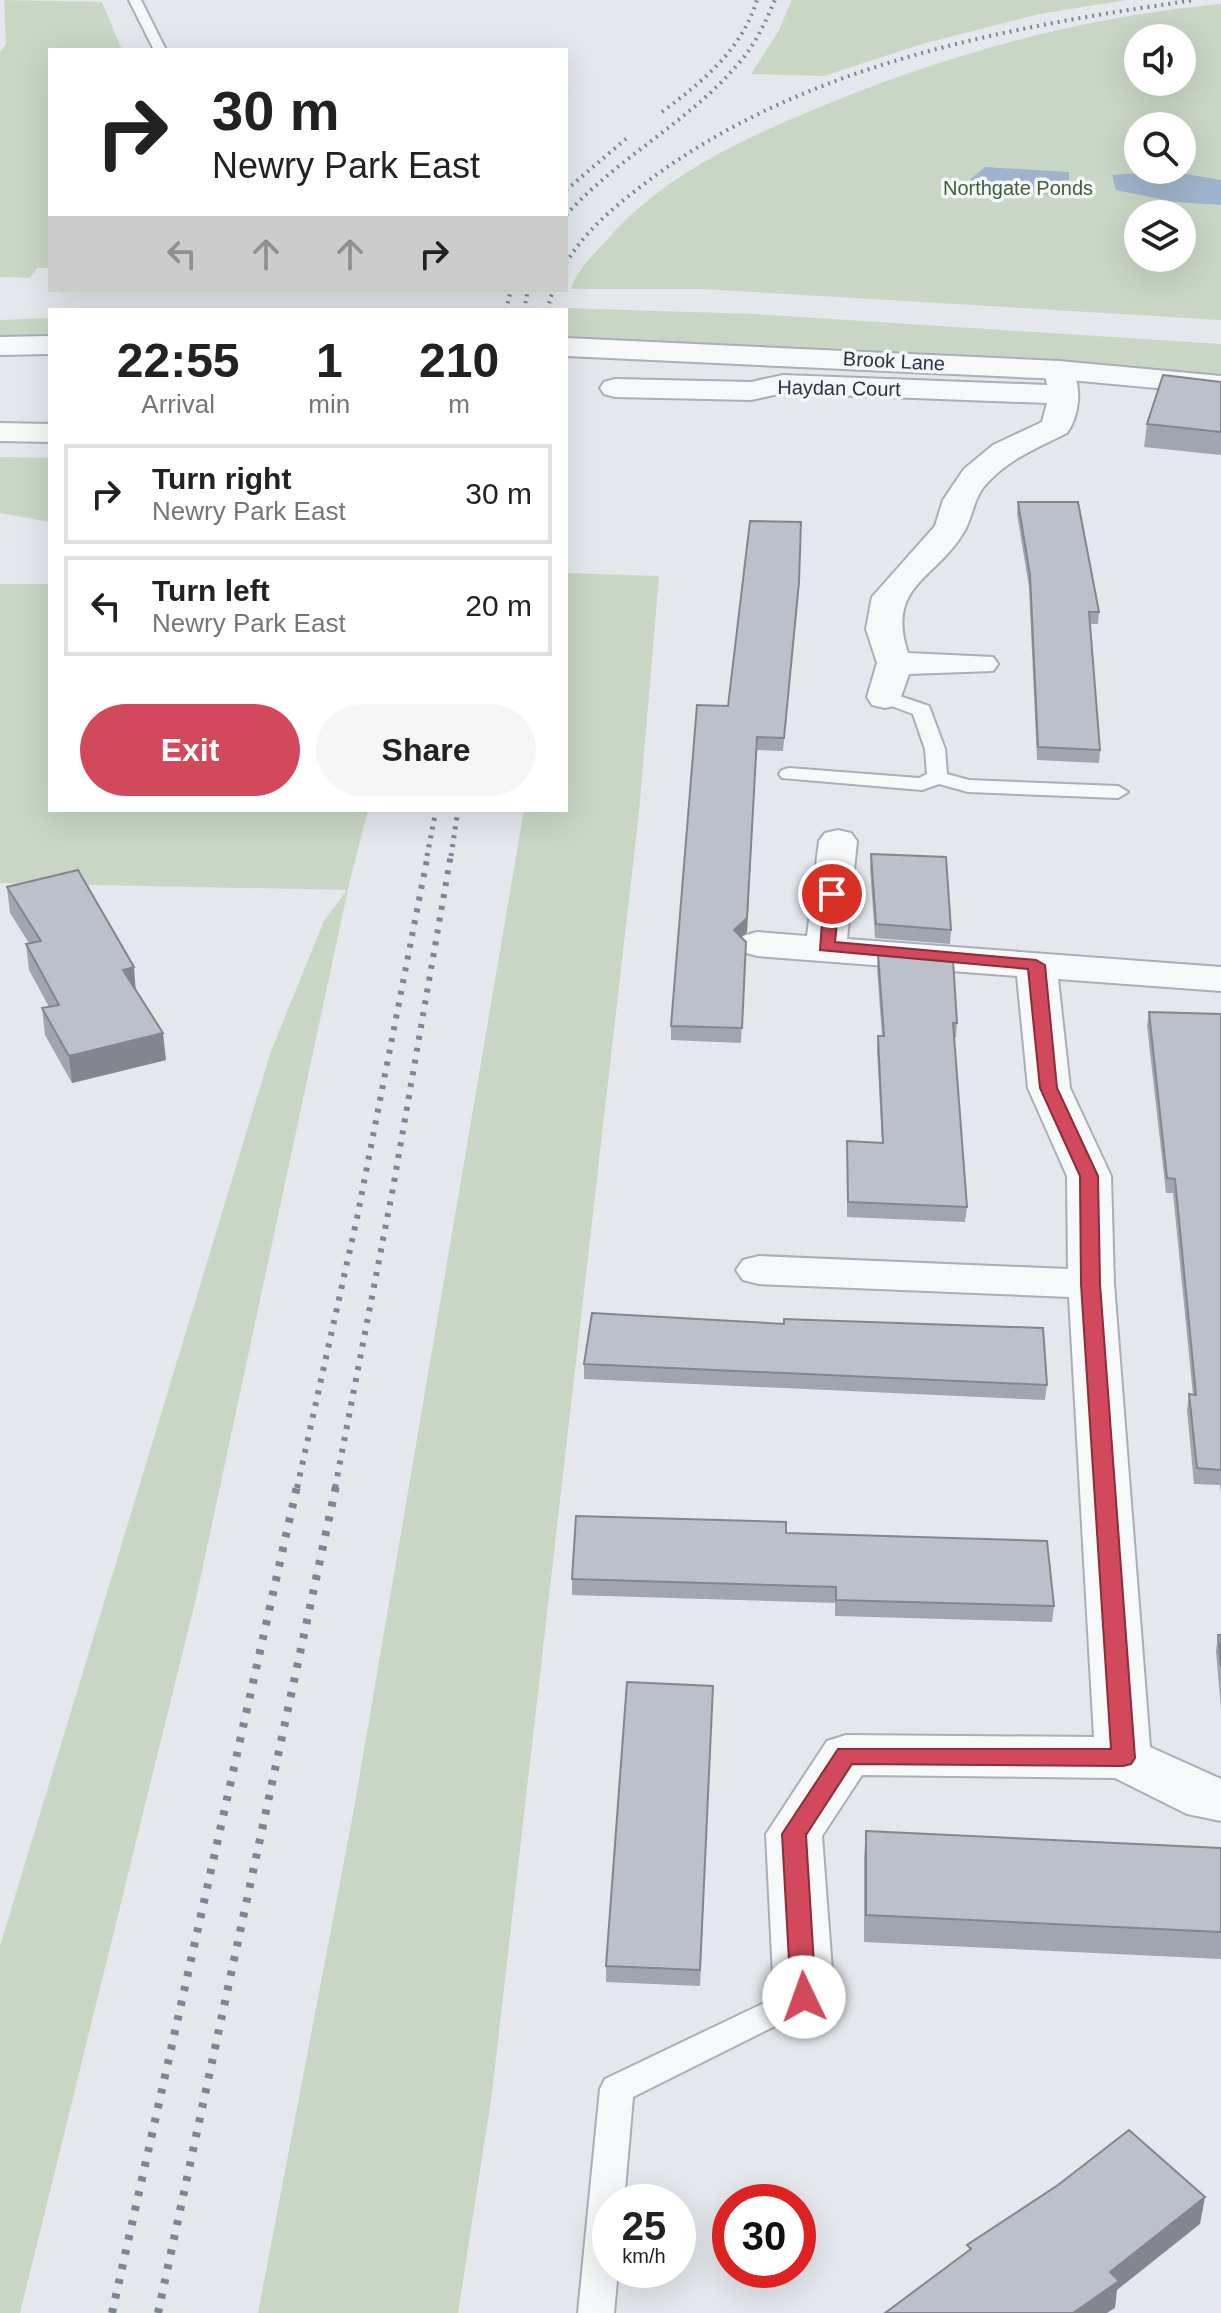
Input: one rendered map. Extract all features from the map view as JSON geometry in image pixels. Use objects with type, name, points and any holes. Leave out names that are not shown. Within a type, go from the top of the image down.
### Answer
[{"type":"street","points":[[0,346],[48,345]]},
{"type":"street","name":"Brook Lane","points":[[568,347],[608,347],[1062,382],[1221,385]]},
{"type":"street","points":[[885,697],[894,663],[883,629],[889,597],[950,528],[959,500],[975,476],[1004,452],[1056,427],[1062,382]]},
{"type":"street","name":"Haydan Court","points":[[615,388],[751,391],[783,384],[1062,382]]},
{"type":"street","points":[[0,432],[48,433]]},
{"type":"street","points":[[894,663],[981,664]]},
{"type":"street","points":[[826,946],[838,841]]},
{"type":"street","points":[[757,944],[826,946],[1221,979]]},
{"type":"street","points":[[1036,965],[1049,1088],[1089,1176],[1091,1284],[1123,1758]]},
{"type":"street","points":[[759,1270],[1091,1284]]},
{"type":"street","points":[[804,1997],[794,1834],[846,1755],[1123,1758],[1207,1799],[1221,1800]]},
{"type":"lane","points":[[135,0],[159,48]]},
{"type":"lane","points":[[885,697],[922,710],[935,749],[937,777]]},
{"type":"lane","points":[[789,774],[922,784],[937,777],[968,786],[1118,792]]},
{"type":"lane","points":[[596,2313],[617,2089],[804,1997]]},
{"type":"green space","points":[[4,0],[102,2],[121,48],[48,48],[48,268],[37,268],[30,278],[0,277],[0,53],[6,44]]},
{"type":"green space","points":[[792,0],[1127,0],[1039,14],[922,44],[824,76],[751,74],[778,32]]},
{"type":"green space","name":"Northgate Ponds","points":[[1221,4],[1221,320],[702,289],[571,289],[590,258],[651,198],[701,164],[756,135],[912,72],[1013,41],[1116,18]]},
{"type":"green space","points":[[568,308],[755,314],[1221,344],[1221,376],[936,356],[568,338]]},
{"type":"green space","points":[[48,318],[48,340],[0,342],[0,320]]},
{"type":"green space","points":[[0,457],[48,458],[48,522],[0,513]]},
{"type":"green space","points":[[568,573],[659,576],[639,812],[492,2093],[458,2313],[258,2313],[354,1809],[524,812],[568,812]]},
{"type":"green space","points":[[0,584],[48,584],[48,812],[367,812],[348,889],[197,1594],[20,2313],[0,2313],[0,1946],[271,1051],[324,921],[347,890],[0,883]]},
{"type":"water","points":[[985,167],[1069,172],[1069,196],[960,188]]},
{"type":"water","points":[[1124,174],[1124,184],[1196,184],[1196,176],[1221,180],[1221,205],[1196,203],[1196,200],[1165,200],[1116,190],[1112,175]]},
{"type":"building","points":[[1163,375],[1221,382],[1221,432],[1147,424]]},
{"type":"building","points":[[1018,502],[1078,502],[1099,612],[1089,612],[1100,750],[1038,747],[1030,575]]},
{"type":"building","points":[[750,521],[801,522],[799,582],[784,738],[757,737],[747,918],[734,930],[746,942],[742,1028],[671,1026],[697,705],[728,706]]},
{"type":"building","points":[[871,854],[946,857],[951,930],[876,924]]},
{"type":"building","points":[[78,870],[134,967],[123,970],[163,1033],[69,1056],[42,1008],[59,1005],[26,944],[41,941],[7,887]]},
{"type":"building","points":[[878,954],[953,960],[957,1023],[953,1023],[967,1207],[848,1202],[847,1141],[883,1143],[878,1036],[884,1036]]},
{"type":"building","points":[[1149,1012],[1221,1014],[1221,1470],[1197,1468],[1189,1394],[1196,1395],[1175,1179],[1167,1178]]},
{"type":"building","points":[[592,1313],[784,1324],[784,1319],[1043,1328],[1047,1385],[584,1364]]},
{"type":"building","points":[[576,1516],[786,1522],[786,1533],[1047,1541],[1054,1606],[836,1600],[836,1587],[572,1579]]},
{"type":"building","points":[[1218,1635],[1221,1635],[1221,1667]]},
{"type":"building","points":[[627,1682],[713,1686],[700,1970],[606,1966]]},
{"type":"building","points":[[866,1831],[1221,1848],[1221,1932],[866,1915]]},
{"type":"building","points":[[1129,2130],[1205,2197],[1110,2272],[1119,2281],[1073,2313],[885,2313],[971,2249],[967,2245],[1058,2185]]},
{"type":"railway","points":[[662,112],[692,89],[731,50],[757,0]]},
{"type":"railway","points":[[568,213],[608,175],[719,85],[750,49],[775,0]]},
{"type":"railway","points":[[568,260],[594,227],[652,178],[712,138],[776,105],[843,78],[982,38],[1195,0]]},
{"type":"railway","points":[[568,188],[627,138]]},
{"type":"railway","points":[[506,308],[510,292]]},
{"type":"railway","points":[[524,308],[528,292]]},
{"type":"railway","points":[[548,308],[552,292]]},
{"type":"railway","points":[[427,856],[436,812]]},
{"type":"railway","points":[[451,856],[458,812]]},
{"type":"railway","points":[[297,1488],[357,1218],[428,854]]},
{"type":"railway","points":[[335,1488],[393,1188],[451,854]]},
{"type":"railway","points":[[112,2313],[297,1486]]},
{"type":"railway","points":[[158,2313],[336,1486]]},
{"type":"route","points":[[804,1997],[794,1834],[846,1755],[1123,1758],[1091,1284],[1089,1176],[1049,1088],[1036,965],[826,946],[832,894]]}]
